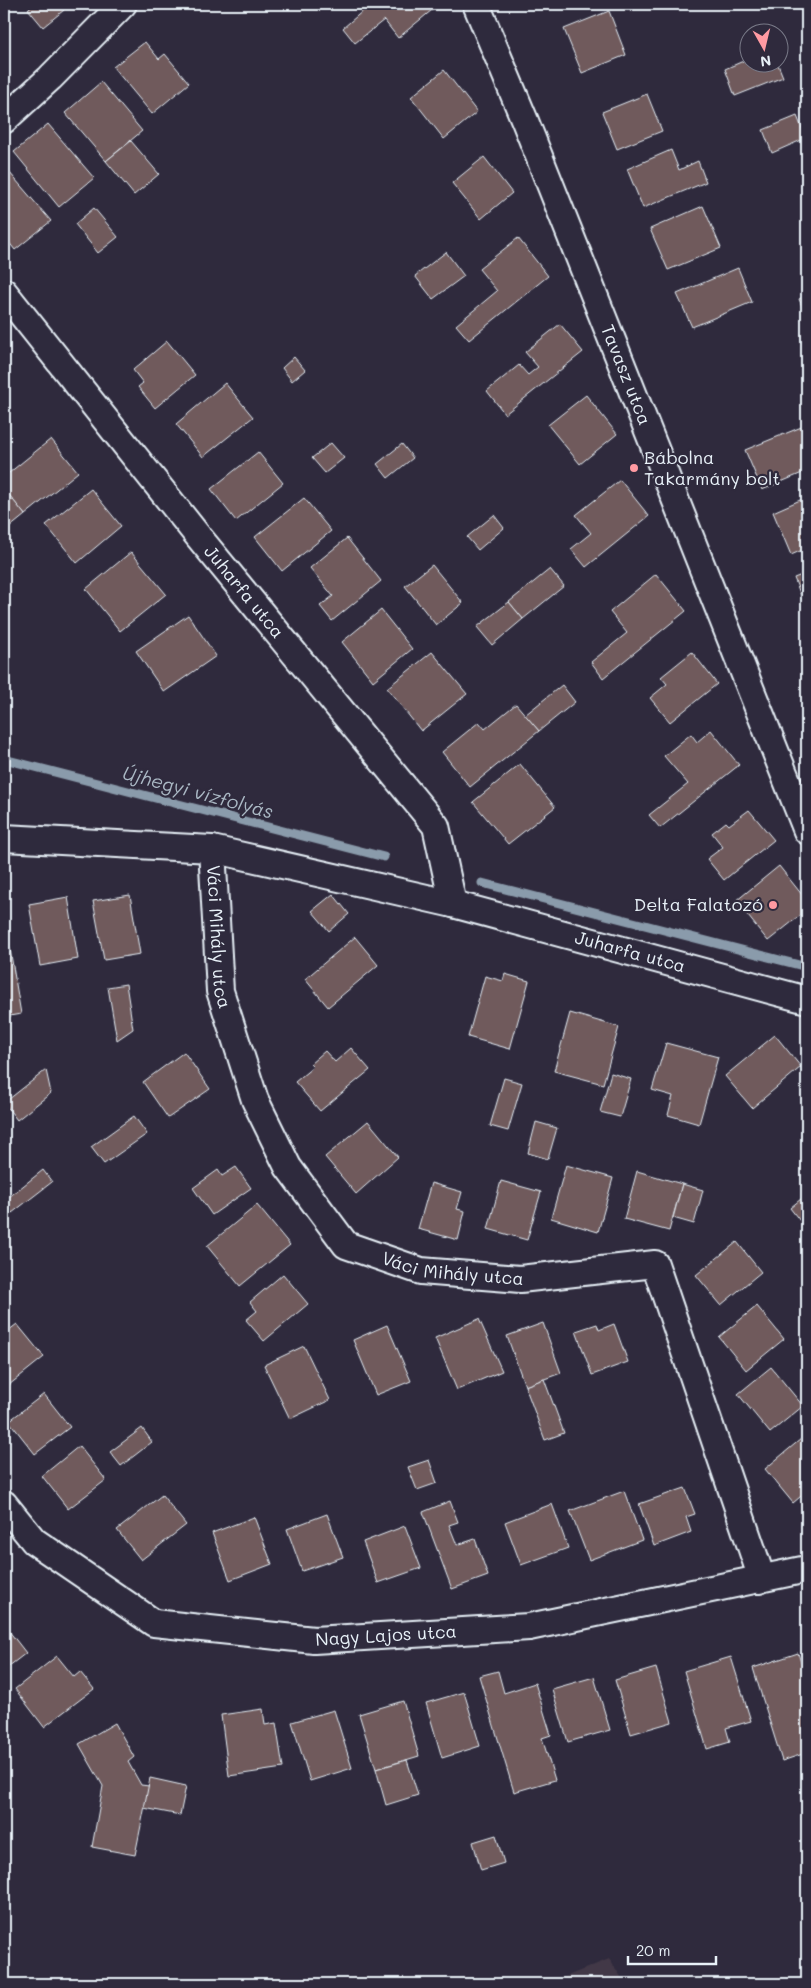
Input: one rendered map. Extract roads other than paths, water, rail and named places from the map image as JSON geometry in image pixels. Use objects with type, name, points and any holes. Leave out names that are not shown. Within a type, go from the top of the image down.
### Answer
[{"type":"street","points":[[4,120],[50,78],[123,4]]},
{"type":"street","name":"Tavasz utca","points":[[476,4],[529,130],[807,831]]},
{"type":"street","name":"Juharfa utca","points":[[4,292],[198,536],[436,826],[452,904]]},
{"type":"street","name":"Juharfa utca","points":[[4,838],[212,849],[452,904],[807,1000]]},
{"type":"street","name":"Váci Mihály utca","points":[[212,849],[220,991],[255,1100],[288,1167],[346,1245],[421,1271],[520,1279],[655,1264],[758,1567],[759,1580]]},
{"type":"street","name":"Nagy Lajos utca","points":[[4,1504],[34,1541],[154,1623],[314,1640],[529,1627],[807,1569]]},
{"type":"waterway","name":"Újhegyi vízfolyás","points":[[4,759],[384,857]]},
{"type":"waterway","name":"Újhegyi vízfolyás","points":[[482,883],[807,967]]},
{"type":"place","name":"Bábolna Takarmány bolt","points":[[634,468]]},
{"type":"place","name":"Delta Falatozó","points":[[773,905]]}]
